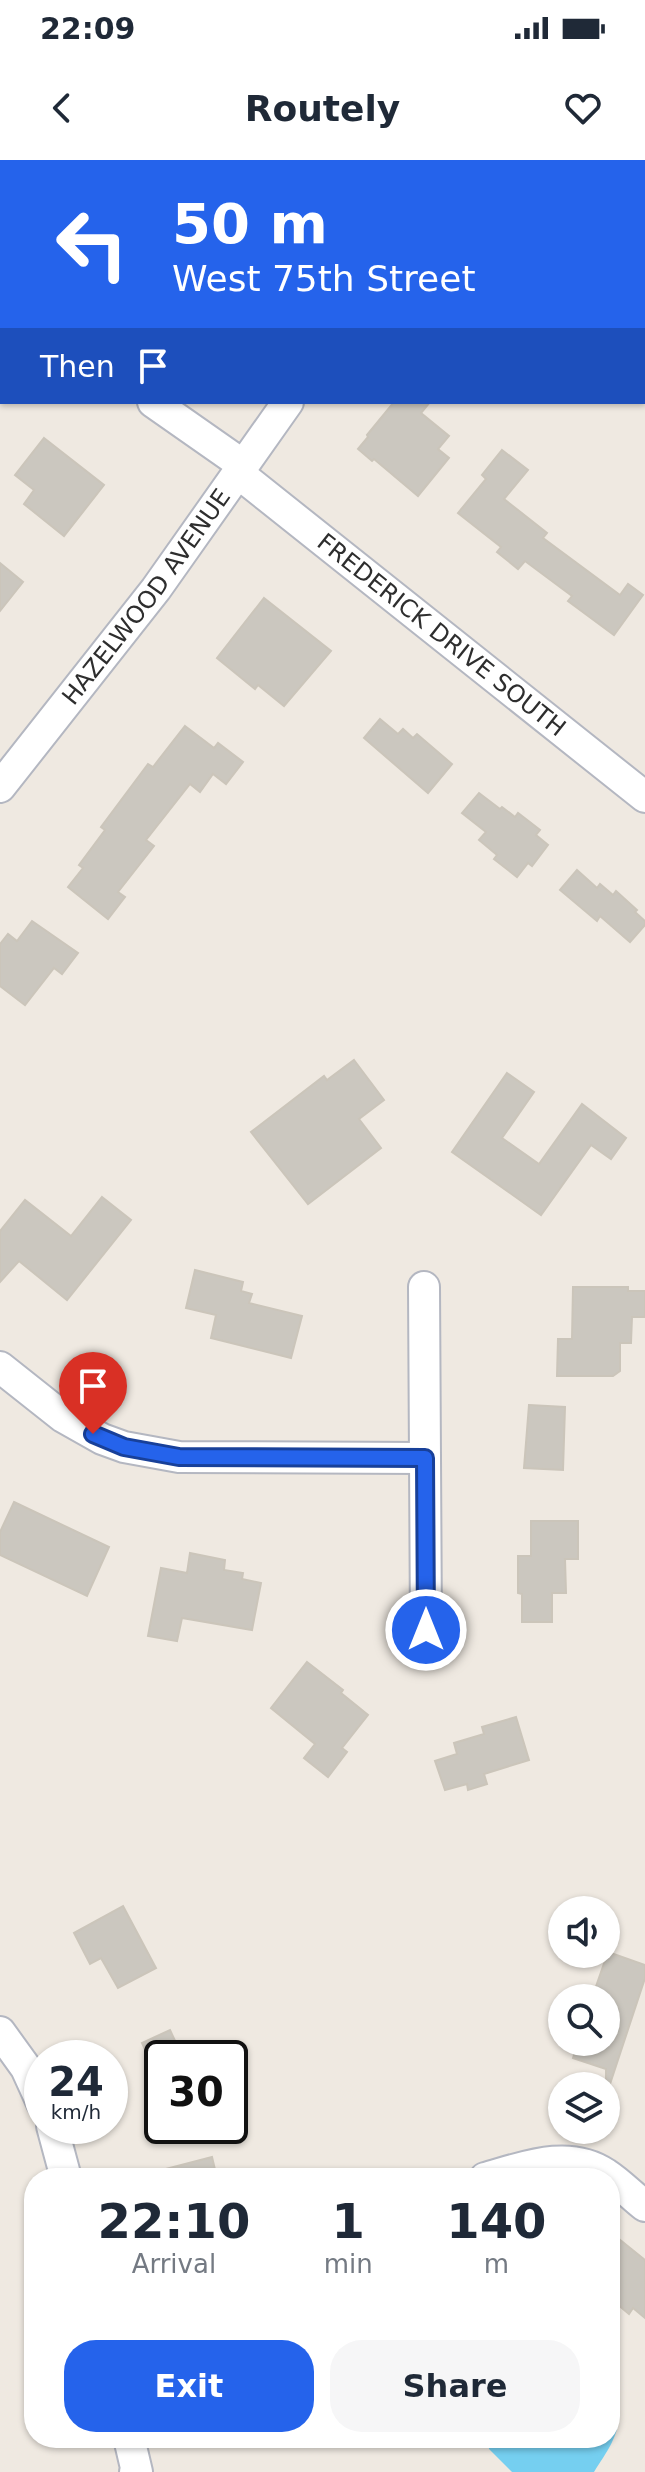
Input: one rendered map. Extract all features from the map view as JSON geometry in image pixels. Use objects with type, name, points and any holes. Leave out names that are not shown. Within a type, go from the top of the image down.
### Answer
[{"type":"street","name":"FREDERICK DRIVE SOUTH","points":[[156,404],[241,469],[645,797]]},
{"type":"street","name":"HAZELWOOD AVENUE","points":[[0,787],[120,636],[287,404]]},
{"type":"street","points":[[424,1287],[426,1630]]},
{"type":"street","points":[[0,1367],[63,1417],[102,1439],[124,1447],[179,1457],[425,1458]]},
{"type":"street","points":[[0,2032],[24,2065]]},
{"type":"street","points":[[57,2144],[63,2168]]},
{"type":"street","points":[[521,2168],[542,2162],[567,2161],[593,2168]]},
{"type":"street","points":[[620,2185],[645,2206]]},
{"type":"street","points":[[131,2448],[136,2472]]},
{"type":"water","points":[[608,2448],[594,2472],[512,2472],[489,2449]]},
{"type":"building","points":[[392,404],[428,404],[421,413],[449,436],[438,449],[449,458],[418,496],[358,449]]},
{"type":"building","points":[[44,438],[104,485],[64,536],[24,504],[34,490],[15,475]]},
{"type":"building","points":[[502,450],[528,470],[504,499],[547,533],[543,538],[620,595],[628,584],[643,595],[614,635],[568,601],[572,596],[525,561],[518,569],[497,552],[501,547],[458,513],[486,479],[482,475]]},
{"type":"building","points":[[0,563],[23,582],[0,611]]},
{"type":"building","points":[[264,598],[331,651],[284,706],[258,685],[255,689],[217,658]]},
{"type":"building","points":[[380,719],[398,734],[403,729],[413,738],[417,734],[452,764],[428,793],[364,738]]},
{"type":"building","points":[[185,726],[214,748],[218,743],[243,762],[226,784],[213,774],[200,792],[190,784],[146,840],[154,846],[118,892],[125,897],[108,919],[68,887],[83,868],[79,865],[105,830],[101,827],[148,764],[153,767]]},
{"type":"building","points":[[479,793],[515,817],[518,813],[540,830],[536,835],[548,845],[532,866],[528,863],[517,877],[494,859],[497,855],[479,840],[486,832],[462,813]]},
{"type":"building","points":[[577,870],[597,888],[600,884],[613,895],[616,891],[637,910],[635,912],[645,921],[645,925],[630,942],[600,916],[597,921],[560,890]]},
{"type":"building","points":[[32,921],[78,953],[62,974],[54,968],[25,1005],[0,986],[0,944],[8,934],[17,941]]},
{"type":"building","points":[[354,1060],[384,1100],[359,1119],[381,1148],[308,1204],[251,1132],[324,1076],[327,1080]]},
{"type":"building","points":[[507,1073],[534,1092],[502,1138],[539,1164],[582,1104],[626,1138],[611,1159],[591,1145],[541,1215],[452,1152]]},
{"type":"building","points":[[102,1197],[131,1220],[67,1300],[19,1261],[0,1282],[0,1231],[25,1200],[71,1236]]},
{"type":"building","points":[[195,1270],[243,1282],[241,1291],[252,1294],[249,1303],[302,1316],[291,1358],[211,1338],[216,1315],[186,1308]]},
{"type":"building","points":[[573,1287],[628,1287],[628,1291],[645,1291],[645,1317],[632,1317],[631,1343],[620,1343],[620,1371],[613,1376],[557,1376],[558,1339],[572,1339]]},
{"type":"building","points":[[529,1405],[565,1407],[563,1470],[524,1468]]},
{"type":"building","points":[[14,1502],[109,1547],[87,1596],[0,1555],[0,1532]]},
{"type":"building","points":[[531,1521],[578,1521],[578,1559],[565,1559],[566,1593],[552,1593],[552,1622],[522,1622],[518,1556],[531,1556]]},
{"type":"building","points":[[190,1553],[225,1560],[224,1570],[243,1573],[242,1579],[261,1583],[252,1630],[182,1618],[177,1641],[148,1636],[161,1568],[187,1573]]},
{"type":"building","points":[[307,1662],[343,1690],[341,1693],[368,1715],[342,1748],[347,1752],[328,1777],[304,1758],[315,1744],[271,1708]]},
{"type":"building","points":[[516,1717],[529,1760],[484,1774],[487,1784],[468,1790],[467,1784],[445,1790],[435,1761],[457,1754],[454,1743],[484,1734],[482,1727]]},
{"type":"building","points":[[123,1906],[156,1968],[118,1988],[101,1958],[90,1964],[74,1933]]},
{"type":"building","points":[[620,1956],[645,1965],[645,1978],[620,2054],[620,1984],[597,1984],[602,1968],[620,1968]]},
{"type":"building","points":[[170,2030],[175,2040],[148,2040]]},
{"type":"building","points":[[619,2056],[614,2072],[606,2072],[606,2069],[573,2058]]},
{"type":"building","points":[[212,2157],[215,2168],[170,2168]]},
{"type":"building","points":[[620,2240],[645,2260],[645,2318],[633,2308],[629,2314],[620,2306]]},
{"type":"route","points":[[93,1434],[124,1447],[179,1457],[425,1458],[426,1630]]}]
